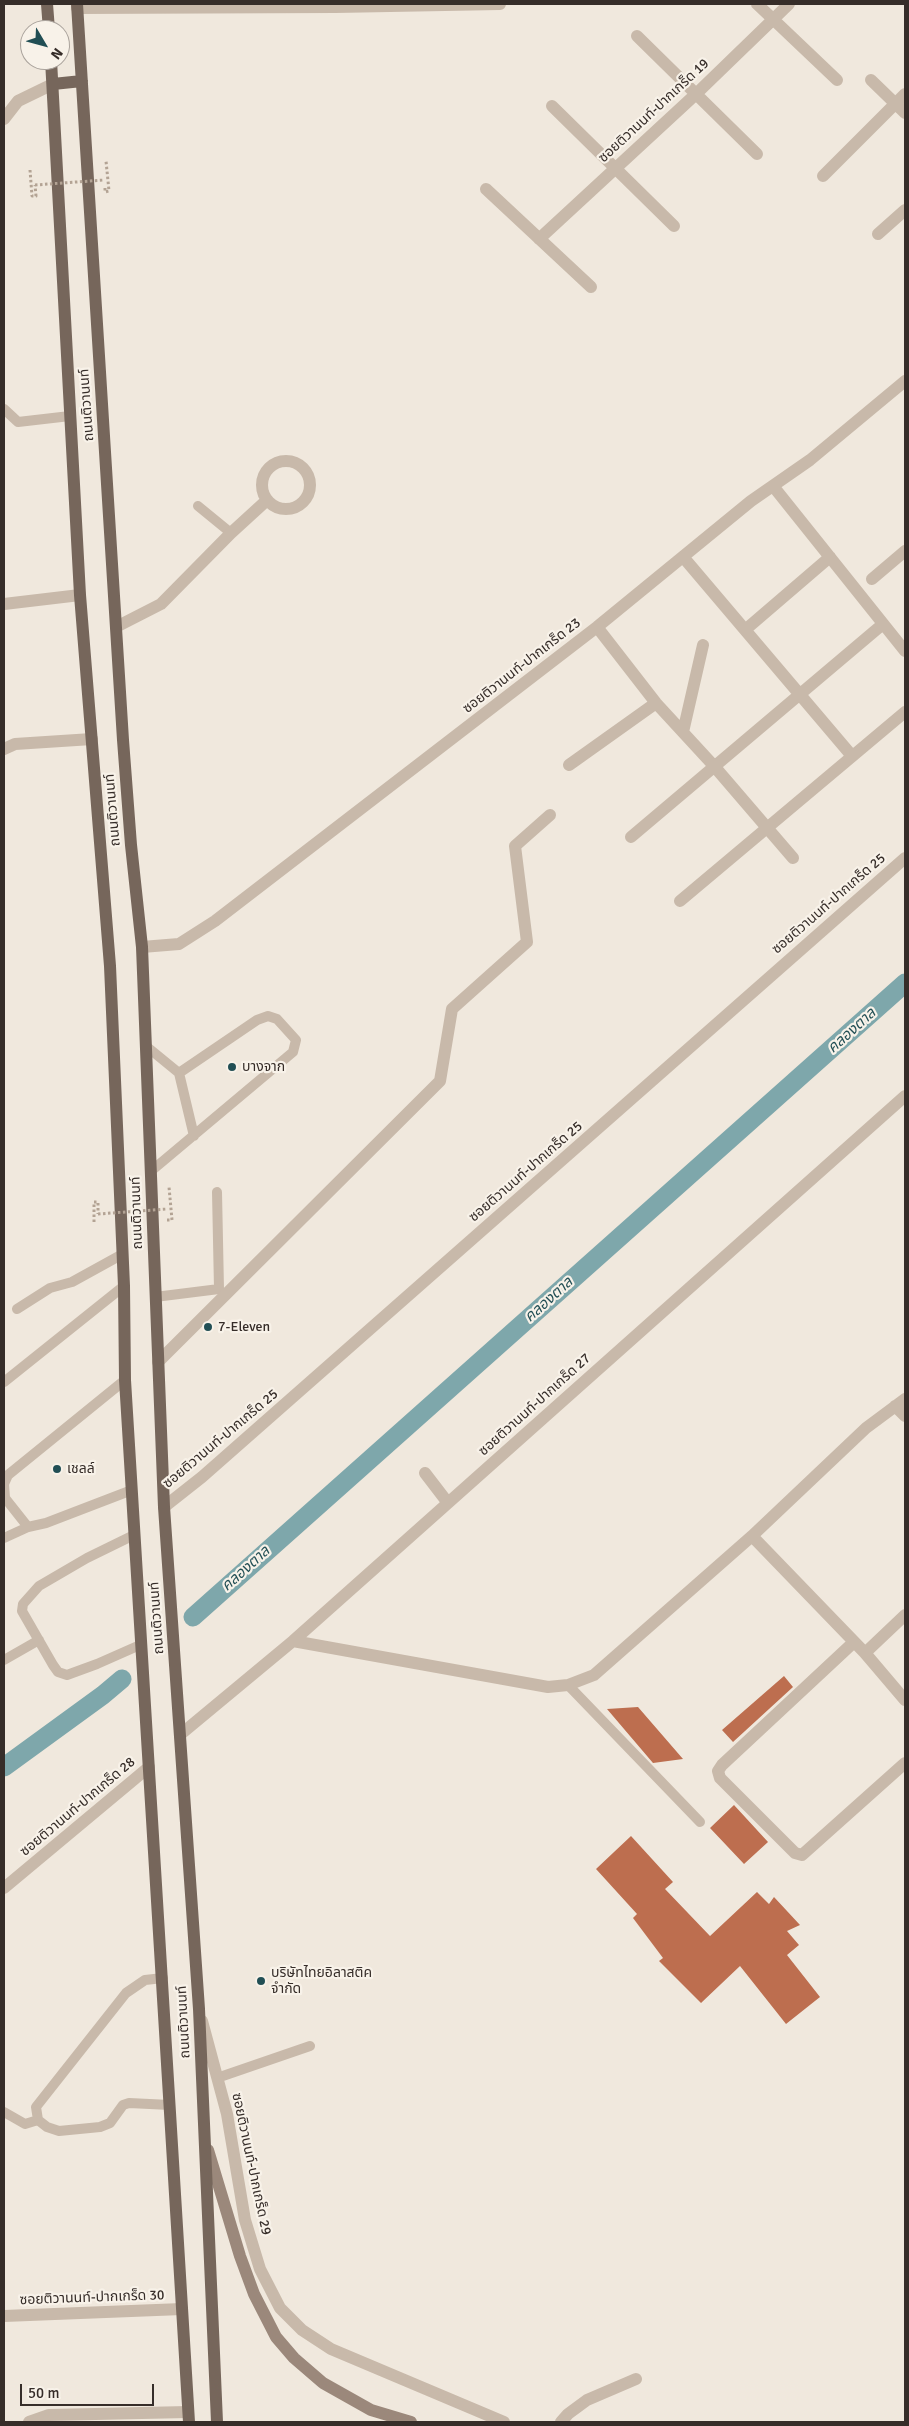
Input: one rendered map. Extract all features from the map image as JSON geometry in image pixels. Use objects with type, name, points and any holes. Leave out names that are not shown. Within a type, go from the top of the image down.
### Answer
[{"type":"main road","points":[[47,4],[48,20]]},
{"type":"main road","name":"ถนนติวานนท์","points":[[77,6],[131,845],[142,947],[164,1506],[199,2009],[217,2422]]},
{"type":"main road","name":"ถนนติวานนท์","points":[[52,70],[80,595],[110,966],[121,1255],[124,1286],[125,1380],[140,1645],[163,1978],[188,2417]]},
{"type":"main road","points":[[53,84],[82,81]]},
{"type":"main road","points":[[203,2135],[240,2256],[254,2294],[276,2337],[294,2358],[323,2383],[371,2410],[411,2422]]},
{"type":"street","points":[[77,6],[500,4]]},
{"type":"street","points":[[757,4],[837,80]]},
{"type":"street","name":"ซอยติวานนท์-ปากเกร็ด 19","points":[[539,239],[696,94],[789,4]]},
{"type":"street","points":[[637,36],[757,154]]},
{"type":"street","points":[[871,80],[905,113]]},
{"type":"street","points":[[4,119],[18,101],[53,84]]},
{"type":"street","points":[[823,176],[905,94]]},
{"type":"street","points":[[552,106],[674,226]]},
{"type":"street","points":[[486,188],[590,287]]},
{"type":"street","points":[[878,234],[905,210]]},
{"type":"street","name":"ซอยติวานนท์-ปากเกร็ด 23","points":[[142,947],[179,944],[215,921],[597,627],[684,558],[751,501],[810,460],[905,381]]},
{"type":"street","points":[[773,486],[905,651]]},
{"type":"street","points":[[116,627],[161,604],[231,533],[266,501]]},
{"type":"street","points":[[872,579],[905,553]]},
{"type":"street","points":[[745,630],[830,557]]},
{"type":"street","points":[[684,558],[852,756]]},
{"type":"street","points":[[4,604],[80,595]]},
{"type":"street","points":[[631,837],[883,624]]},
{"type":"street","points":[[597,627],[656,703],[714,766],[793,858]]},
{"type":"street","points":[[683,732],[703,645]]},
{"type":"street","points":[[569,765],[656,703]]},
{"type":"street","points":[[680,901],[905,712]]},
{"type":"street","points":[[4,748],[14,744],[92,739]]},
{"type":"street","points":[[158,1362],[440,1081],[452,1009],[527,942],[515,846],[550,815]]},
{"type":"street","name":"ซอยติวานนท์-ปากเกร็ด 25","points":[[164,1506],[202,1477],[905,858]]},
{"type":"street","name":"ซอยติวานนท์-ปากเกร็ด 27","points":[[181,1734],[293,1641],[905,1096]]},
{"type":"street","points":[[293,1641],[548,1687],[568,1685],[594,1676],[752,1536],[866,1428],[900,1403],[905,1416]]},
{"type":"street","points":[[425,1473],[448,1503]]},
{"type":"street","points":[[752,1536],[865,1653],[905,1700]]},
{"type":"street","points":[[865,1653],[905,1615]]},
{"type":"street","points":[[854,1642],[722,1765],[718,1771],[720,1778],[795,1853],[802,1855],[905,1763]]},
{"type":"street","name":"ซอยติวานนท์-ปากเกร็ด 28","points":[[4,1888],[149,1767]]},
{"type":"street","name":"ซอยติวานนท์-ปากเกร็ด 29","points":[[199,2009],[227,2114],[245,2220],[260,2269],[280,2308],[302,2330],[331,2349],[504,2422]]},
{"type":"street","name":"ซอยติวานนท์-ปากเกร็ด 30","points":[[4,2316],[182,2309]]},
{"type":"street","points":[[561,2422],[568,2414],[587,2400],[636,2379]]},
{"type":"street","points":[[29,2422],[49,2415],[188,2417]]},
{"type":"lane","points":[[4,409],[18,422],[70,416]]},
{"type":"lane","points":[[198,506],[231,533]]},
{"type":"lane","points":[[150,1172],[293,1052],[296,1040],[277,1019],[268,1016],[257,1020],[179,1073]]},
{"type":"lane","points":[[146,1046],[179,1073],[194,1136]]},
{"type":"lane","points":[[155,1297],[219,1289],[217,1192]]},
{"type":"lane","points":[[17,1309],[50,1288],[72,1282],[121,1255]]},
{"type":"lane","points":[[4,1382],[124,1286]]},
{"type":"lane","points":[[28,1527],[5,1498],[4,1484],[8,1475],[125,1380]]},
{"type":"lane","points":[[4,1538],[28,1527],[46,1523],[132,1490]]},
{"type":"lane","points":[[134,1535],[39,1586],[23,1604],[22,1611],[58,1672],[67,1675],[98,1664],[140,1645]]},
{"type":"lane","points":[[4,1660],[39,1640]]},
{"type":"lane","points":[[568,1685],[700,1822]]},
{"type":"lane","points":[[163,1978],[146,1980],[126,1993],[36,2107],[38,2120],[47,2127],[59,2131],[100,2127],[110,2123],[123,2106],[129,2103],[170,2105]]},
{"type":"lane","points":[[217,2078],[310,2046]]},
{"type":"lane","points":[[4,2112],[25,2124],[38,2120]]},
{"type":"path","points":[[30,170],[32,196],[36,196],[36,185],[104,180],[105,192],[109,191],[106,161]]},
{"type":"path","points":[[94,1222],[94,1202],[98,1202],[98,1214],[166,1209],[168,1221],[172,1220],[169,1187]]},
{"type":"building","points":[[784,1676],[793,1687],[733,1742],[722,1730]]},
{"type":"building","points":[[638,1707],[683,1759],[653,1763],[607,1709]]},
{"type":"building","points":[[734,1805],[768,1842],[744,1864],[710,1828]]},
{"type":"building","points":[[631,1836],[673,1882],[665,1889],[710,1936],[757,1892],[769,1904],[774,1897],[800,1925],[787,1931],[799,1945],[787,1955],[820,1997],[786,2024],[740,1966],[701,2003],[659,1961],[663,1958],[633,1918],[637,1914],[596,1869]]},
{"type":"waterway","name":"คลองตาล","points":[[193,1617],[905,983]]},
{"type":"waterway","name":"คลองตาล","points":[[4,1767],[122,1679]]},
{"type":"place","name":"บางจาก","points":[[232,1067]]},
{"type":"place","name":"7-Eleven","points":[[208,1327]]},
{"type":"place","name":"เชลล์","points":[[57,1469]]},
{"type":"place","name":"บริษัทไทยอิลาสติค จำกัด","points":[[261,1981]]}]
